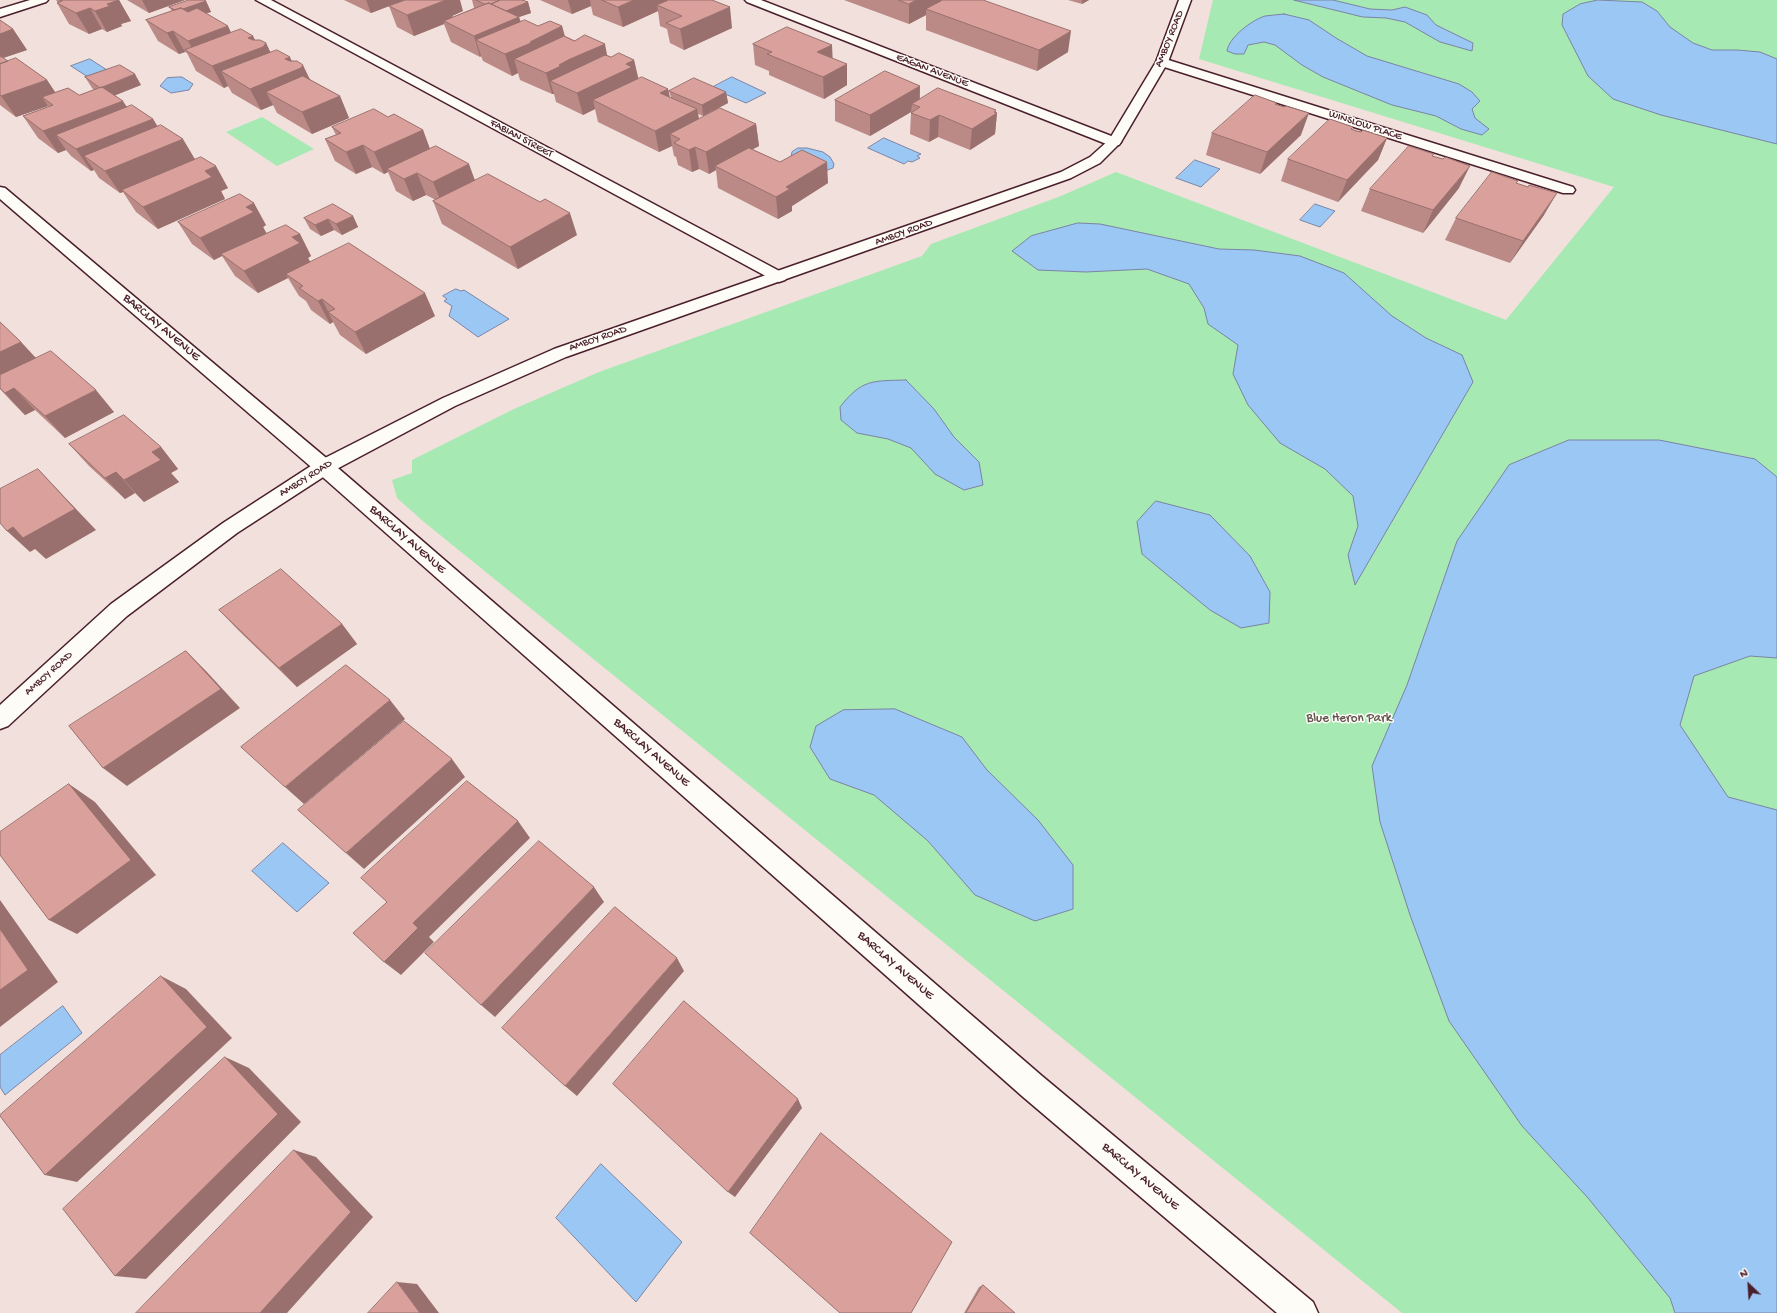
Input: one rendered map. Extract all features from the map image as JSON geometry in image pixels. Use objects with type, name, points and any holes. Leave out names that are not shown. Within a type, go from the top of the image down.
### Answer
[{"type":"street","points":[[0,14],[42,0]]},
{"type":"street","name":"FABIAN STREET","points":[[262,0],[779,277]]},
{"type":"street","name":"EAGAN AVENUE","points":[[750,0],[1114,142]]},
{"type":"street","name":"AMBOY ROAD","points":[[0,719],[119,610],[230,528],[324,467],[449,402],[560,353],[1066,175],[1095,160],[1114,142],[1162,62],[1185,0]]},
{"type":"street","name":"WINSLOW PLACE","points":[[1162,62],[1568,190]]},
{"type":"street","name":"BARCLAY AVENUE","points":[[1,194],[324,467],[1032,1086],[1302,1313]]},
{"type":"green space","name":"Blue Heron Park","points":[[1213,0],[1777,0],[1777,1313],[1402,1313],[424,522],[397,498],[392,480],[412,473],[412,460],[514,409],[599,372],[922,256],[931,244],[1061,196],[1116,172],[1506,320],[1614,187],[1199,59]]},
{"type":"green space","points":[[262,117],[314,149],[277,166],[226,132]]},
{"type":"water","points":[[1294,0],[1333,0],[1370,9],[1392,10],[1405,7],[1427,15],[1436,25],[1473,43],[1472,51],[1440,42],[1405,22],[1386,18],[1363,17]]},
{"type":"water","points":[[1598,0],[1642,2],[1657,11],[1670,27],[1693,43],[1712,50],[1760,52],[1777,59],[1777,144],[1661,115],[1613,99],[1588,76],[1562,25],[1563,14],[1580,4]]},
{"type":"water","points":[[1284,14],[1309,20],[1367,56],[1459,84],[1472,92],[1480,101],[1472,109],[1475,118],[1489,129],[1482,135],[1461,129],[1436,116],[1392,105],[1323,77],[1302,65],[1275,45],[1264,42],[1248,45],[1244,54],[1235,54],[1227,51],[1236,35],[1254,21],[1265,16]]},
{"type":"water","points":[[90,59],[107,70],[88,77],[71,66]]},
{"type":"water","points":[[182,77],[193,84],[189,90],[171,93],[160,86],[167,78]]},
{"type":"water","points":[[732,77],[766,93],[746,103],[711,88]]},
{"type":"water","points":[[884,138],[921,154],[917,156],[920,158],[912,162],[908,161],[904,164],[868,148]]},
{"type":"water","points":[[798,148],[807,148],[823,152],[830,157],[834,164],[833,168],[825,171],[791,157],[792,152]]},
{"type":"water","points":[[1195,160],[1220,169],[1201,187],[1176,178]]},
{"type":"water","points":[[1315,204],[1335,211],[1320,227],[1300,220]]},
{"type":"water","points":[[1078,223],[1100,224],[1219,249],[1254,250],[1300,256],[1344,273],[1392,316],[1426,338],[1462,355],[1473,382],[1355,585],[1348,555],[1358,526],[1353,496],[1325,469],[1280,443],[1248,405],[1233,374],[1238,345],[1208,324],[1204,308],[1189,284],[1147,269],[1086,272],[1038,270],[1012,251],[1031,236]]},
{"type":"water","points":[[456,289],[461,291],[464,290],[509,319],[478,337],[449,316],[452,306],[444,301],[447,299],[443,296]]},
{"type":"water","points":[[906,380],[934,409],[954,437],[979,462],[983,485],[964,490],[935,474],[911,448],[888,439],[857,433],[841,420],[840,407],[855,391],[862,386],[868,383]]},
{"type":"water","points":[[1569,440],[1659,440],[1755,459],[1777,477],[1777,658],[1750,656],[1694,676],[1680,725],[1728,797],[1777,810],[1777,1313],[1675,1313],[1670,1298],[1588,1198],[1522,1126],[1449,1021],[1410,915],[1380,822],[1372,766],[1407,685],[1457,541],[1509,465]]},
{"type":"water","points":[[1156,501],[1210,515],[1250,556],[1270,592],[1269,623],[1241,628],[1210,610],[1142,554],[1137,522]]},
{"type":"water","points":[[895,709],[962,737],[987,770],[1038,820],[1073,865],[1073,909],[1035,921],[975,895],[928,841],[874,795],[830,779],[810,747],[816,726],[843,710]]},
{"type":"water","points":[[283,843],[329,883],[297,912],[252,871]]},
{"type":"water","points":[[63,1006],[82,1033],[5,1095],[0,1087],[0,1055]]},
{"type":"water","points":[[601,1164],[682,1242],[636,1302],[556,1218]]},
{"type":"building","points":[[60,0],[119,0],[107,4],[110,6],[95,11],[90,8],[76,13],[57,3],[62,1]]},
{"type":"building","points":[[189,0],[206,1],[183,9],[181,8],[175,10],[169,7]]},
{"type":"building","points":[[406,0],[446,0],[407,15],[389,6]]},
{"type":"building","points":[[476,0],[500,0],[491,4],[485,4]]},
{"type":"building","points":[[501,0],[522,0],[528,2],[506,11],[491,4]]},
{"type":"building","points":[[602,0],[634,0],[618,7]]},
{"type":"building","points":[[669,0],[712,0],[730,7],[680,29],[666,23],[682,16],[657,5]]},
{"type":"building","points":[[899,0],[916,0],[909,4]]},
{"type":"building","points":[[943,0],[983,0],[1071,31],[1039,50],[926,9]]},
{"type":"building","points":[[489,3],[519,17],[474,36],[444,21]]},
{"type":"building","points":[[181,8],[188,12],[197,8],[228,26],[188,41],[173,31],[167,33],[146,20]]},
{"type":"building","points":[[0,20],[13,29],[0,34]]},
{"type":"building","points":[[525,20],[538,26],[550,21],[562,26],[530,42],[531,43],[505,54],[476,40]]},
{"type":"building","points":[[787,27],[832,45],[817,52],[847,64],[823,77],[767,54],[772,52],[753,44]]},
{"type":"building","points":[[241,29],[253,36],[248,38],[260,40],[266,43],[263,47],[212,66],[185,50]]},
{"type":"building","points":[[585,35],[605,44],[568,60],[559,65],[561,66],[546,73],[514,59],[564,36],[574,41]]},
{"type":"building","points":[[277,50],[290,57],[285,59],[297,61],[303,65],[301,68],[250,89],[221,71]]},
{"type":"building","points":[[619,53],[634,60],[626,64],[632,67],[577,93],[550,81],[605,55],[611,57]]},
{"type":"building","points":[[0,56],[8,61],[0,64]]},
{"type":"building","points":[[16,58],[47,80],[1,96],[0,64]]},
{"type":"building","points":[[120,65],[135,74],[100,88],[85,77]]},
{"type":"building","points":[[885,71],[920,86],[870,115],[835,100]]},
{"type":"building","points":[[303,76],[340,96],[302,112],[266,92]]},
{"type":"building","points":[[642,77],[668,89],[660,93],[697,109],[655,131],[593,100]]},
{"type":"building","points":[[694,78],[726,92],[702,105],[669,91]]},
{"type":"building","points":[[102,87],[123,101],[43,131],[23,116],[53,105],[42,97],[68,88],[79,95]]},
{"type":"building","points":[[938,88],[996,110],[994,112],[997,113],[972,129],[939,115],[930,120],[911,113],[920,107],[912,104]]},
{"type":"building","points":[[1255,95],[1284,107],[1286,106],[1309,113],[1267,152],[1212,133]]},
{"type":"building","points":[[132,105],[153,119],[76,149],[56,135]]},
{"type":"building","points":[[720,108],[756,124],[706,152],[695,147],[689,150],[674,143],[680,139],[670,134]]},
{"type":"building","points":[[374,109],[388,117],[394,114],[423,130],[374,152],[363,145],[346,152],[325,139],[341,133],[332,127]]},
{"type":"building","points":[[1330,119],[1353,127],[1351,129],[1356,131],[1361,132],[1363,130],[1387,138],[1347,180],[1288,159]]},
{"type":"building","points":[[161,125],[183,139],[105,171],[84,156]]},
{"type":"building","points":[[436,146],[469,164],[433,182],[417,173],[404,179],[387,169]]},
{"type":"building","points":[[1409,146],[1434,154],[1432,156],[1443,159],[1445,157],[1470,166],[1433,210],[1370,189]]},
{"type":"building","points":[[749,148],[780,162],[802,150],[827,162],[786,187],[790,189],[776,197],[715,166]]},
{"type":"building","points":[[201,157],[216,166],[205,171],[212,177],[143,207],[122,190]]},
{"type":"building","points":[[1492,172],[1518,181],[1516,183],[1528,187],[1529,185],[1557,193],[1523,241],[1456,218]]},
{"type":"building","points":[[488,174],[540,202],[545,199],[570,213],[510,247],[433,201]]},
{"type":"building","points":[[240,194],[254,203],[246,207],[254,212],[200,238],[178,222]]},
{"type":"building","points":[[333,204],[353,216],[336,224],[328,219],[315,225],[304,218]]},
{"type":"building","points":[[286,225],[300,234],[292,237],[300,243],[244,271],[221,254]]},
{"type":"building","points":[[349,243],[425,293],[355,332],[328,312],[335,309],[322,299],[318,301],[299,288],[303,286],[286,274]]},
{"type":"building","points":[[0,322],[21,342],[0,352]]},
{"type":"building","points":[[51,351],[96,390],[45,416],[14,388],[5,393],[0,388],[0,375]]},
{"type":"building","points":[[124,415],[161,447],[152,452],[161,460],[124,480],[116,472],[105,478],[69,444]]},
{"type":"building","points":[[38,469],[75,509],[23,538],[13,527],[7,531],[0,523],[0,489]]},
{"type":"building","points":[[281,569],[342,624],[279,668],[219,610]]},
{"type":"building","points":[[186,651],[221,689],[103,768],[69,726]]},
{"type":"building","points":[[346,665],[390,700],[285,787],[241,747]]},
{"type":"building","points":[[404,721],[452,759],[346,853],[298,810]]},
{"type":"building","points":[[467,781],[518,821],[413,923],[418,928],[384,962],[353,933],[387,902],[361,878]]},
{"type":"building","points":[[69,784],[131,860],[49,920],[0,855],[0,832]]},
{"type":"building","points":[[539,841],[594,887],[481,1005],[425,953]]},
{"type":"building","points":[[615,907],[677,958],[565,1086],[502,1028]]},
{"type":"building","points":[[0,929],[28,970],[0,990]]},
{"type":"building","points":[[161,976],[207,1027],[45,1175],[0,1115]]},
{"type":"building","points":[[684,1001],[798,1099],[728,1192],[613,1084]]},
{"type":"building","points":[[225,1057],[278,1114],[115,1276],[63,1209]]},
{"type":"building","points":[[821,1133],[952,1242],[911,1313],[840,1313],[750,1233]]},
{"type":"building","points":[[294,1150],[351,1212],[260,1313],[136,1313]]},
{"type":"building","points":[[397,1282],[420,1313],[368,1313]]},
{"type":"building","points":[[983,1285],[1015,1313],[966,1313]]}]
